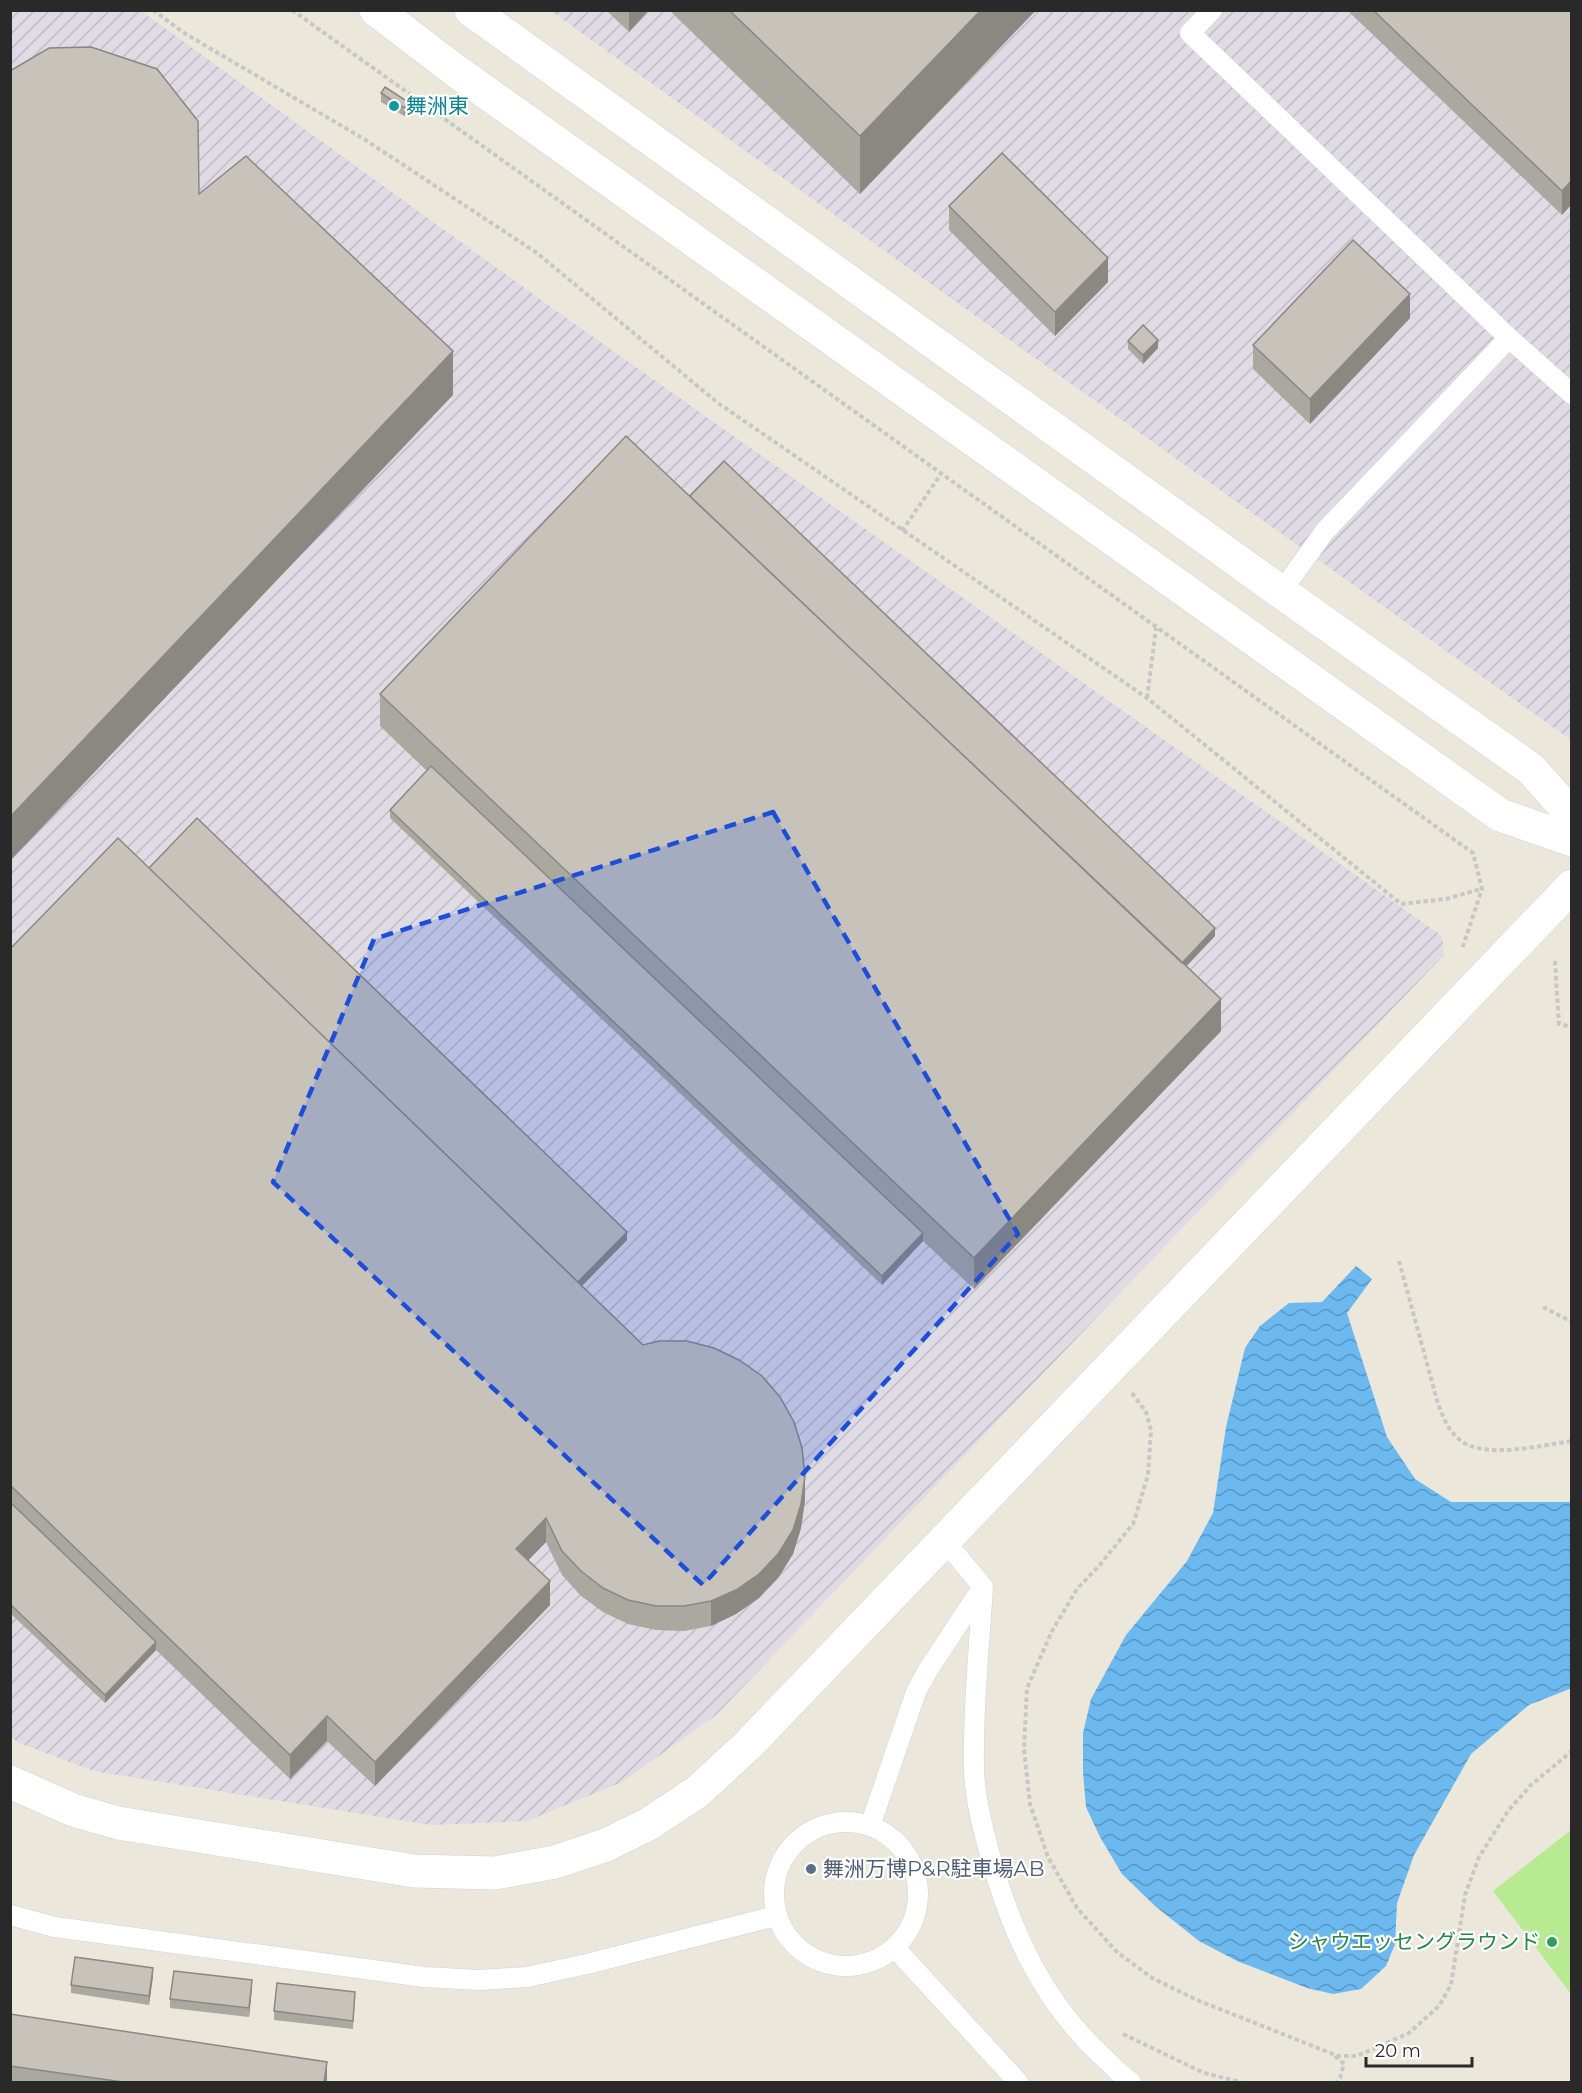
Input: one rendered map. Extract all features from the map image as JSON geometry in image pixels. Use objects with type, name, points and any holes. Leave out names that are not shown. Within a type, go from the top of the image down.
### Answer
[{"type":"street","points":[[376,10],[456,71],[1500,815],[1572,840]]},
{"type":"street","points":[[471,10],[1531,769],[1572,815]]},
{"type":"street","points":[[10,1782],[73,1810],[118,1823],[414,1871],[495,1873],[555,1862],[606,1845],[647,1825],[697,1792],[749,1744],[1572,886]]},
{"type":"lane","points":[[1212,10],[1190,33],[1509,338],[1572,394]]},
{"type":"lane","points":[[1281,592],[1325,531],[1509,338]]},
{"type":"lane","points":[[944,1540],[983,1587],[974,1770],[981,1821],[1000,1889],[1018,1938],[1042,1983],[1082,2038],[1131,2082]]},
{"type":"lane","points":[[870,1826],[916,1692],[983,1587]]},
{"type":"lane","points":[[847,1822],[870,1826],[888,1836],[904,1851],[914,1869],[918,1890],[916,1911],[908,1932],[895,1948],[874,1961],[851,1967],[827,1964],[805,1954],[787,1937],[776,1916],[773,1893],[777,1870],[788,1850],[804,1834],[824,1824],[847,1822]]},
{"type":"lane","points":[[10,1915],[55,1927],[424,1977],[479,1980],[537,1975],[776,1916]]},
{"type":"lane","points":[[895,1948],[1018,2082]]},
{"type":"path","points":[[153,10],[184,33],[364,139],[537,253],[718,403],[1147,698],[1401,904],[1446,900],[1482,889]]},
{"type":"path","points":[[292,10],[1473,853],[1482,889],[1459,958]]},
{"type":"path","points":[[902,531],[941,474]]},
{"type":"path","points":[[1147,698],[1156,627]]},
{"type":"path","points":[[1555,961],[1559,1024],[1572,1027]]},
{"type":"path","points":[[1400,1261],[1438,1404],[1446,1424],[1461,1441],[1481,1449],[1508,1450],[1572,1442]]},
{"type":"path","points":[[1543,1306],[1572,1322]]},
{"type":"path","points":[[1130,1391],[1146,1412],[1151,1430],[1148,1475],[1133,1524],[1098,1568],[1077,1589],[1052,1631],[1027,1688],[1024,1749],[1030,1804],[1048,1857],[1077,1908],[1117,1952],[1152,1978],[1197,2000],[1338,2056],[1357,2056],[1410,2033],[1439,2006],[1451,1985],[1465,1895],[1479,1857],[1508,1810],[1531,1785],[1572,1750]]},
{"type":"path","points":[[1082,2038],[1095,2032],[1116,2031],[1204,2073],[1241,2082]]},
{"type":"path","points":[[1332,2054],[1344,2064],[1340,2078],[1336,2082]]},
{"type":"highlighted area","points":[[773,812],[1018,1234],[703,1585],[273,1182],[374,939]]},
{"type":"shaded area","points":[[10,11],[141,11],[555,310],[1442,936],[1444,955],[716,1715],[622,1782],[527,1821],[431,1825],[94,1771],[19,1743],[11,1737]]},
{"type":"shaded area","points":[[551,11],[1571,11],[1571,740],[893,257]]},
{"type":"green space","name":"シャウエッセングラウンド","points":[[1571,1830],[1571,1994],[1493,1891]]},
{"type":"water","points":[[1356,1266],[1372,1279],[1347,1313],[1387,1437],[1415,1479],[1451,1502],[1571,1502],[1572,1688],[1529,1705],[1471,1754],[1414,1855],[1397,1903],[1395,1944],[1386,1966],[1361,1989],[1333,1994],[1307,1988],[1237,1961],[1199,1941],[1155,1906],[1122,1874],[1100,1837],[1086,1807],[1083,1733],[1091,1699],[1126,1635],[1187,1561],[1213,1513],[1226,1427],[1245,1348],[1260,1326],[1289,1303],[1322,1302]]},
{"type":"building","points":[[729,10],[981,10],[860,136]]},
{"type":"building","points":[[1373,10],[1572,10],[1572,180],[1562,191]]},
{"type":"building","points":[[91,47],[157,69],[198,121],[199,194],[246,156],[453,351],[10,817],[10,71],[49,48]]},
{"type":"building","points":[[385,87],[408,102],[404,108],[381,93]]},
{"type":"building","points":[[1002,153],[1108,258],[1055,312],[949,206]]},
{"type":"building","points":[[1353,240],[1410,294],[1310,399],[1253,345]]},
{"type":"building","points":[[1143,325],[1158,340],[1143,355],[1128,341]]},
{"type":"building","points":[[626,436],[1221,999],[974,1258],[380,694]]},
{"type":"building","points":[[724,461],[1215,928],[1182,963],[690,496]]},
{"type":"building","points":[[431,766],[923,1233],[882,1276],[390,810]]},
{"type":"building","points":[[197,818],[627,1232],[578,1282],[149,868]]},
{"type":"building","points":[[118,838],[643,1345],[659,1341],[687,1341],[714,1348],[739,1360],[762,1376],[780,1397],[794,1422],[802,1448],[805,1476],[801,1504],[793,1530],[778,1554],[759,1574],[736,1590],[711,1601],[684,1606],[656,1606],[628,1600],[603,1588],[581,1571],[562,1551],[546,1518],[516,1549],[550,1581],[375,1762],[327,1716],[290,1755],[10,1485],[10,949]]},
{"type":"building","points":[[10,1502],[156,1642],[105,1695],[10,1604]]},
{"type":"building","points":[[75,1957],[153,1968],[149,1996],[71,1985]]},
{"type":"building","points":[[174,1971],[252,1980],[249,2008],[170,1999]]},
{"type":"building","points":[[277,1983],[355,1992],[353,2021],[274,2011]]},
{"type":"building","points":[[10,2014],[327,2062],[324,2082],[123,2082],[10,2066]]},
{"type":"place","name":"舞洲東","points":[[394,106]]},
{"type":"place","name":"舞洲万博P&R駐車場AB","points":[[811,1869]]},
{"type":"place","name":"シャウエッセングラウンド","points":[[1552,1942]]}]
